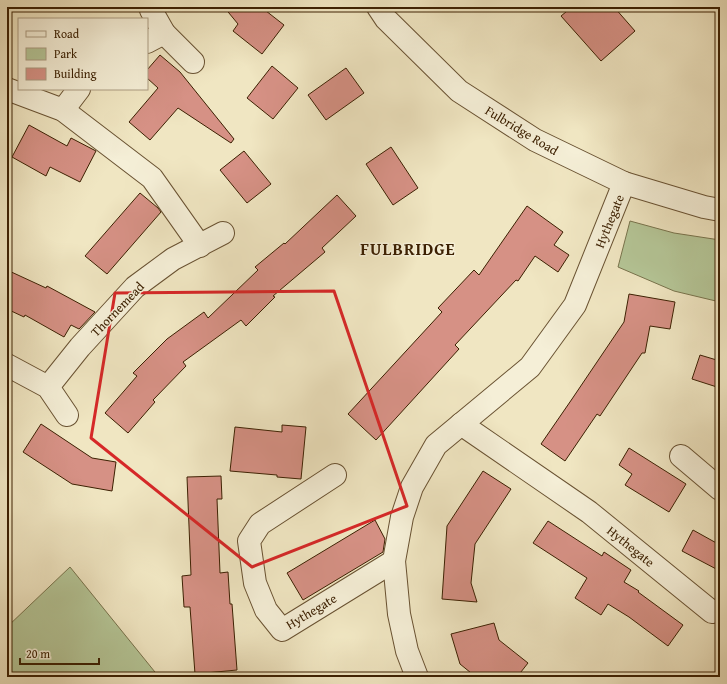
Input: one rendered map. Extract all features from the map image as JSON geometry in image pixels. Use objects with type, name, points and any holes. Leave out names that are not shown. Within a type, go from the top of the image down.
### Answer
[{"type":"street","name":"Fulbridge Road","points":[[378,7],[386,19],[459,91],[535,140],[624,183],[704,207],[720,210]]},
{"type":"street","points":[[151,10],[155,37],[193,62]]},
{"type":"street","points":[[7,89],[63,110],[152,178],[200,246]]},
{"type":"street","points":[[63,110],[78,90]]},
{"type":"street","name":"Hythegate","points":[[417,677],[407,651],[399,614],[394,561],[402,516],[412,487],[436,445],[530,367],[575,305],[624,183]]},
{"type":"street","name":"Thornemead","points":[[48,387],[80,347],[135,287],[174,260],[223,233]]},
{"type":"street","points":[[7,365],[48,387],[67,415]]},
{"type":"street","name":"Hythegate","points":[[461,424],[589,512],[712,612],[720,610]]},
{"type":"street","points":[[681,456],[720,489]]},
{"type":"street","name":"Hythegate","points":[[335,475],[260,524],[250,541],[255,583],[266,610],[282,630],[394,561]]},
{"type":"highlighted area","points":[[334,291],[407,506],[252,567],[91,438],[115,293]]},
{"type":"green space","points":[[630,221],[674,233],[720,240],[720,302],[674,291],[618,267]]},
{"type":"green space","points":[[70,567],[159,677],[7,677],[7,627]]},
{"type":"building","points":[[224,7],[261,7],[284,25],[262,54],[233,31],[238,24]]},
{"type":"building","points":[[572,7],[614,7],[635,31],[601,61],[561,16]]},
{"type":"building","points":[[160,55],[180,72],[234,139],[231,143],[178,108],[150,140],[129,122],[158,88],[148,79],[148,69]]},
{"type":"building","points":[[272,66],[298,88],[273,119],[247,98]]},
{"type":"building","points":[[346,68],[364,93],[326,120],[308,95]]},
{"type":"building","points":[[29,125],[67,146],[71,138],[96,151],[80,182],[50,167],[46,176],[12,157]]},
{"type":"building","points":[[391,147],[418,188],[393,205],[366,164]]},
{"type":"building","points":[[244,151],[271,184],[247,203],[220,170]]},
{"type":"building","points":[[140,193],[161,212],[107,274],[85,256]]},
{"type":"building","points":[[337,195],[356,216],[322,248],[325,252],[273,296],[275,297],[246,326],[241,320],[183,362],[186,366],[153,400],[155,402],[128,433],[105,413],[137,376],[133,373],[167,339],[204,312],[208,318],[258,270],[255,267],[284,243],[285,244]]},
{"type":"building","points":[[527,206],[563,232],[554,245],[569,255],[558,272],[535,256],[518,281],[516,280],[455,345],[459,349],[376,440],[348,414],[442,312],[438,308],[474,270],[479,275]]},
{"type":"building","points":[[7,270],[46,288],[47,286],[95,312],[79,329],[71,325],[64,337],[25,315],[24,317],[7,309]]},
{"type":"building","points":[[629,294],[675,302],[670,329],[650,326],[645,353],[642,353],[600,416],[597,414],[565,461],[541,444],[624,322]]},
{"type":"building","points":[[700,355],[720,361],[720,388],[692,379]]},
{"type":"building","points":[[41,424],[92,458],[116,462],[112,491],[72,484],[23,452]]},
{"type":"building","points":[[282,425],[306,427],[301,479],[277,477],[277,475],[230,471],[235,427],[282,432]]},
{"type":"building","points":[[629,448],[686,484],[669,512],[625,485],[632,474],[619,465]]},
{"type":"building","points":[[483,471],[511,489],[475,544],[471,583],[477,602],[442,599],[447,526]]},
{"type":"building","points":[[221,476],[222,499],[217,499],[220,573],[228,572],[237,670],[195,674],[190,607],[184,607],[182,576],[191,575],[187,477]]},
{"type":"building","points":[[375,520],[385,539],[383,552],[303,600],[287,573]]},
{"type":"building","points":[[548,521],[602,556],[604,552],[631,570],[624,582],[639,591],[638,592],[683,625],[668,646],[629,617],[608,604],[601,615],[575,598],[587,578],[533,543]]},
{"type":"building","points":[[693,530],[720,545],[720,571],[682,551]]},
{"type":"building","points":[[494,623],[499,640],[528,663],[517,677],[476,677],[460,664],[451,634]]},
{"type":"district","name":"FULBRIDGE","points":[[408,249]]}]
